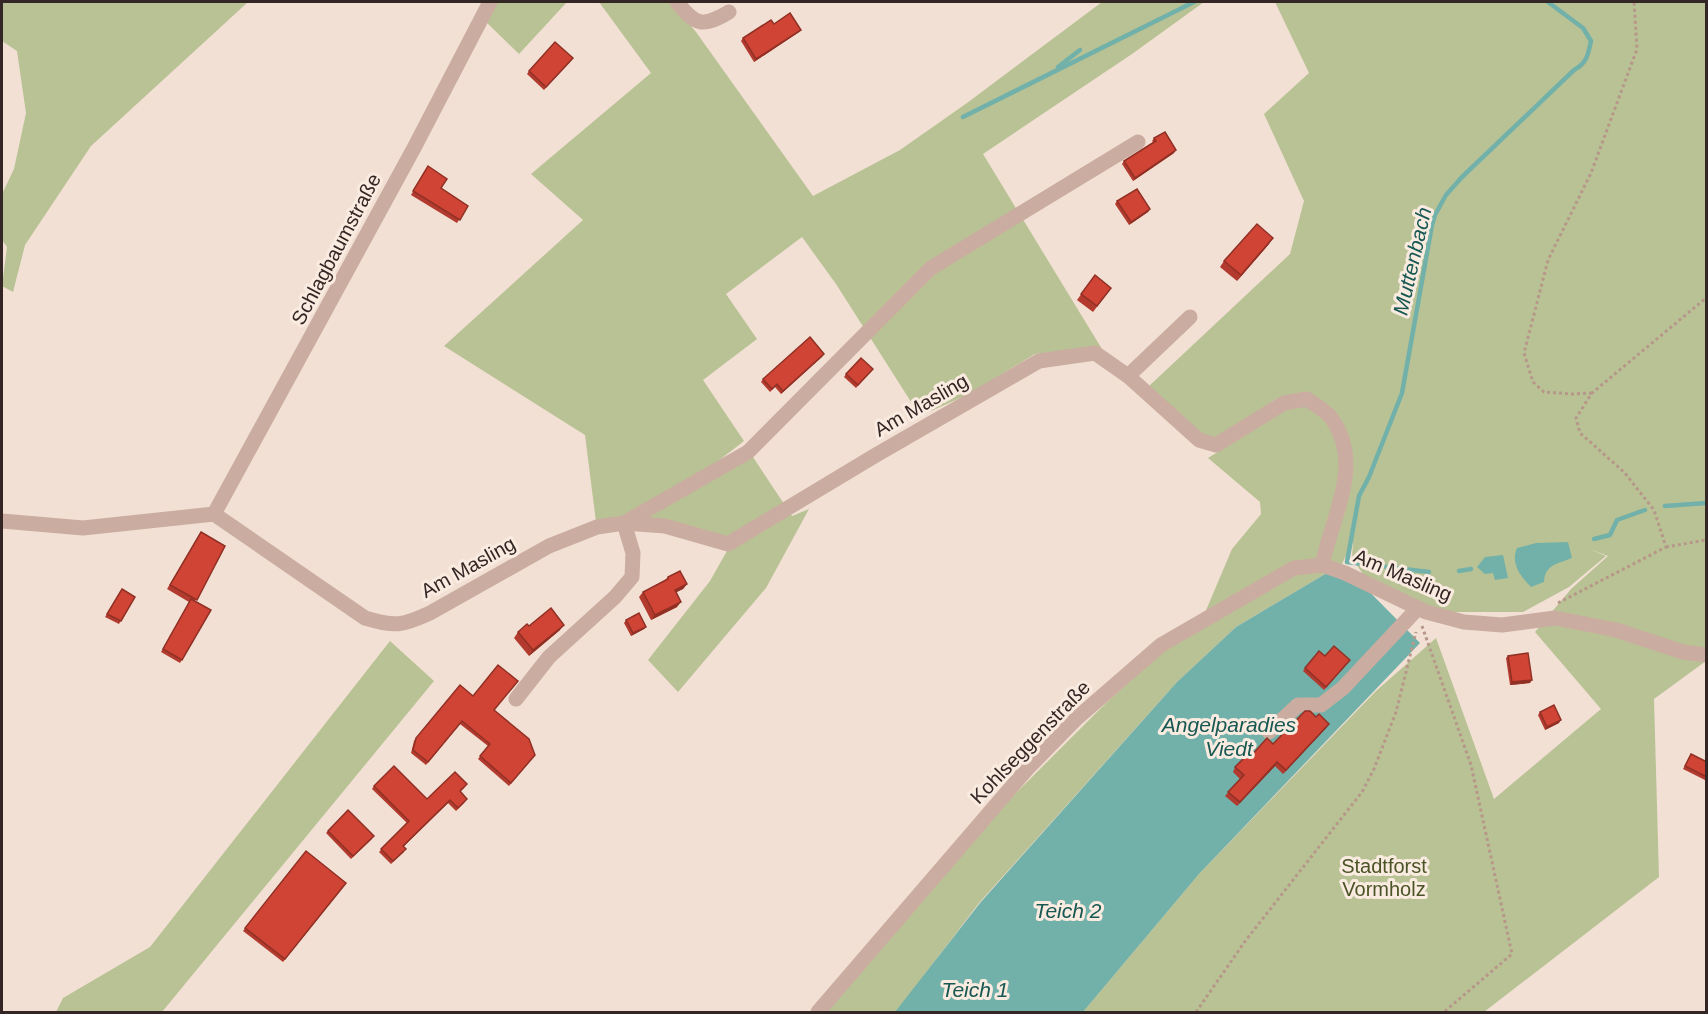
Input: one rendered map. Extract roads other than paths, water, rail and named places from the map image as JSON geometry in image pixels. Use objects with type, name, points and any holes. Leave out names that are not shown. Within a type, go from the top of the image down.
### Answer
[{"type":"street","name":"Schlagbaumstraße","points":[[214,514],[403,169],[490,2]]},
{"type":"street","points":[[677,2],[690,18],[696,21],[713,21],[729,12]]},
{"type":"street","points":[[516,699],[549,657],[615,597],[632,577],[633,553],[624,523],[748,452],[931,268],[1138,142]]},
{"type":"street","points":[[1128,376],[1190,317]]},
{"type":"street","name":"Am Masling","points":[[214,514],[365,618],[390,625],[413,621],[549,546],[597,527],[624,523],[665,526],[728,544],[1039,361],[1095,353],[1128,376],[1199,440],[1216,446],[1284,403],[1307,399],[1331,417],[1344,441],[1347,472],[1322,565],[1345,573],[1418,608],[1464,622],[1502,625],[1555,618],[1616,630],[1683,652],[1707,655]]},
{"type":"street","points":[[2,521],[83,528],[214,514]]},
{"type":"street","name":"Kohlseggenstraße","points":[[818,1012],[1026,769],[1077,718],[1161,645],[1294,568],[1322,565]]},
{"type":"street","points":[[1269,732],[1298,705],[1321,705],[1343,688],[1418,608]]},
{"type":"water","points":[[1568,542],[1572,558],[1550,568],[1544,582],[1531,587],[1520,574],[1516,564],[1517,548],[1536,543]]},
{"type":"water","points":[[1503,555],[1508,578],[1495,580],[1493,573],[1485,574],[1477,567],[1485,557]]},
{"type":"water","name":"Angelparadies Viedt","points":[[1342,564],[1420,643],[1199,874],[1083,1012],[895,1012],[980,903],[1177,682],[1236,627]]},
{"type":"waterway","points":[[963,117],[1194,2]]},
{"type":"waterway","name":"Muttenbach","points":[[1429,572],[1347,562],[1359,496],[1369,477],[1402,393],[1435,215],[1446,195],[1462,177],[1582,64],[1588,54],[1591,41],[1583,28],[1548,2]]},
{"type":"waterway","points":[[1058,67],[1080,50]]},
{"type":"waterway","points":[[1665,506],[1706,503]]},
{"type":"waterway","points":[[1594,539],[1610,535],[1617,520],[1645,510]]},
{"type":"waterway","points":[[1459,571],[1471,569]]},
{"type":"park label","name":"Stadtforst Vormholz","points":[[1384,878]]},
{"type":"water label","name":"Teich 2","points":[[1068,910]]},
{"type":"water label","name":"Teich 1","points":[[975,989]]}]
